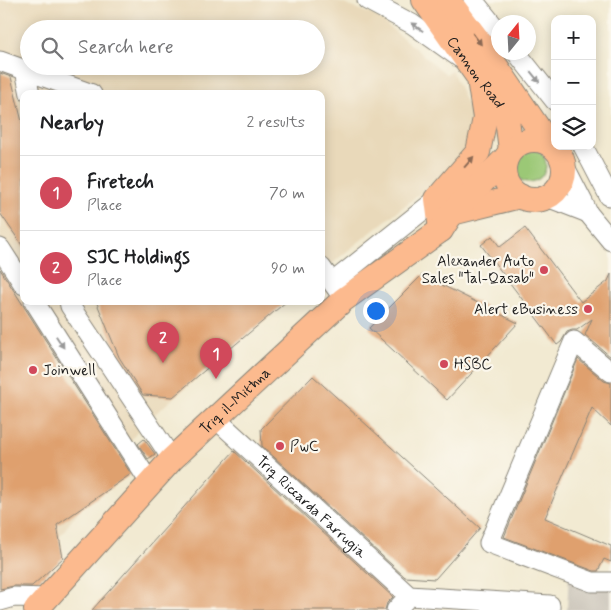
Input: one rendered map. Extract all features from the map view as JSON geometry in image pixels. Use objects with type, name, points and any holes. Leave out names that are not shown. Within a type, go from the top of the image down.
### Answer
[{"type":"main road","name":"Cannon Road","points":[[424,0],[475,72],[499,102],[507,119],[508,154]]},
{"type":"main road","name":"Cannon Road","points":[[448,0],[481,44],[548,144]]},
{"type":"main road","points":[[443,214],[478,152],[485,118],[475,72]]},
{"type":"main road","points":[[533,140],[548,144],[558,152],[563,163],[564,172],[559,186],[547,197],[533,200],[520,196],[508,186],[506,180],[504,172],[508,154],[517,144],[524,141],[533,140]]},
{"type":"main road","name":"Triq il-Mitħna","points":[[325,304],[338,291],[443,214],[508,154]]},
{"type":"main road","name":"Triq il-Mitħna","points":[[443,214],[520,196]]},
{"type":"main road","name":"Triq il-Mitħna","points":[[41,604],[172,459],[215,418],[324,305]]},
{"type":"street","points":[[367,0],[412,24],[475,72]]},
{"type":"street","points":[[473,0],[491,22]]},
{"type":"street","points":[[522,60],[551,96]]},
{"type":"street","points":[[0,61],[20,68]]},
{"type":"street","points":[[26,75],[29,90]]},
{"type":"street","points":[[39,75],[81,90]]},
{"type":"street","points":[[585,150],[610,195],[588,214]]},
{"type":"street","points":[[563,163],[588,214],[611,241]]},
{"type":"street","points":[[547,197],[588,214]]},
{"type":"street","points":[[325,273],[338,291],[443,214]]},
{"type":"street","points":[[0,248],[20,279]]},
{"type":"street","points":[[37,305],[150,483]]},
{"type":"street","points":[[70,305],[172,459]]},
{"type":"street","points":[[611,372],[574,342],[490,543],[592,582],[611,582]]},
{"type":"street","name":"Triq Riccarda Farrugia","points":[[215,418],[402,603],[550,605],[550,610]]},
{"type":"street","points":[[0,601],[14,597],[41,604]]},
{"type":"shaded area","points":[[0,0],[333,0],[376,16],[446,74],[452,71],[474,120],[466,157],[325,270],[325,90],[20,90],[20,305],[283,305],[143,424],[5,610],[0,610]]},
{"type":"shaded area","points":[[569,575],[611,588],[611,610],[567,610]]},
{"type":"green space","points":[[529,148],[536,149],[541,153],[545,158],[545,172],[541,177],[536,181],[529,182],[522,181],[517,177],[513,172],[512,165],[513,158],[517,153],[522,149]]},
{"type":"building","points":[[0,73],[11,77],[20,114],[20,242],[0,213]]},
{"type":"building","points":[[525,228],[581,302],[608,281],[611,274],[611,357],[585,335],[592,319],[577,330],[567,332],[557,345],[481,245],[492,236],[500,247]]},
{"type":"building","name":"Joinwell","points":[[0,269],[20,300],[20,305],[23,305],[131,474],[57,525],[63,558],[32,586],[14,586],[0,589]]},
{"type":"building","name":"HSBC","points":[[422,275],[518,323],[447,400],[369,328]]},
{"type":"building","points":[[98,305],[282,305],[173,397],[143,395],[119,357]]},
{"type":"building","points":[[578,359],[604,381],[611,383],[611,426],[592,408],[545,518],[611,546],[611,562],[604,559],[598,571],[504,537]]},
{"type":"building","points":[[313,376],[480,528],[435,579],[405,577],[262,446],[261,429]]},
{"type":"building","points":[[144,439],[155,454],[148,459],[138,444]]},
{"type":"building","points":[[234,451],[393,597],[387,603],[385,610],[92,610]]},
{"type":"place","name":"Alexander Auto Sales \"Tal-Qasab\"","points":[[544,270]]},
{"type":"place","name":"Alert eBusiness","points":[[588,309]]},
{"type":"place","name":"SJC Holdings","points":[[163,363]]},
{"type":"place","name":"HSBC","points":[[444,364]]},
{"type":"place","name":"Joinwell","points":[[33,370]]},
{"type":"place","name":"Firetech","points":[[216,379]]},
{"type":"place","name":"PwC","points":[[280,446]]}]
